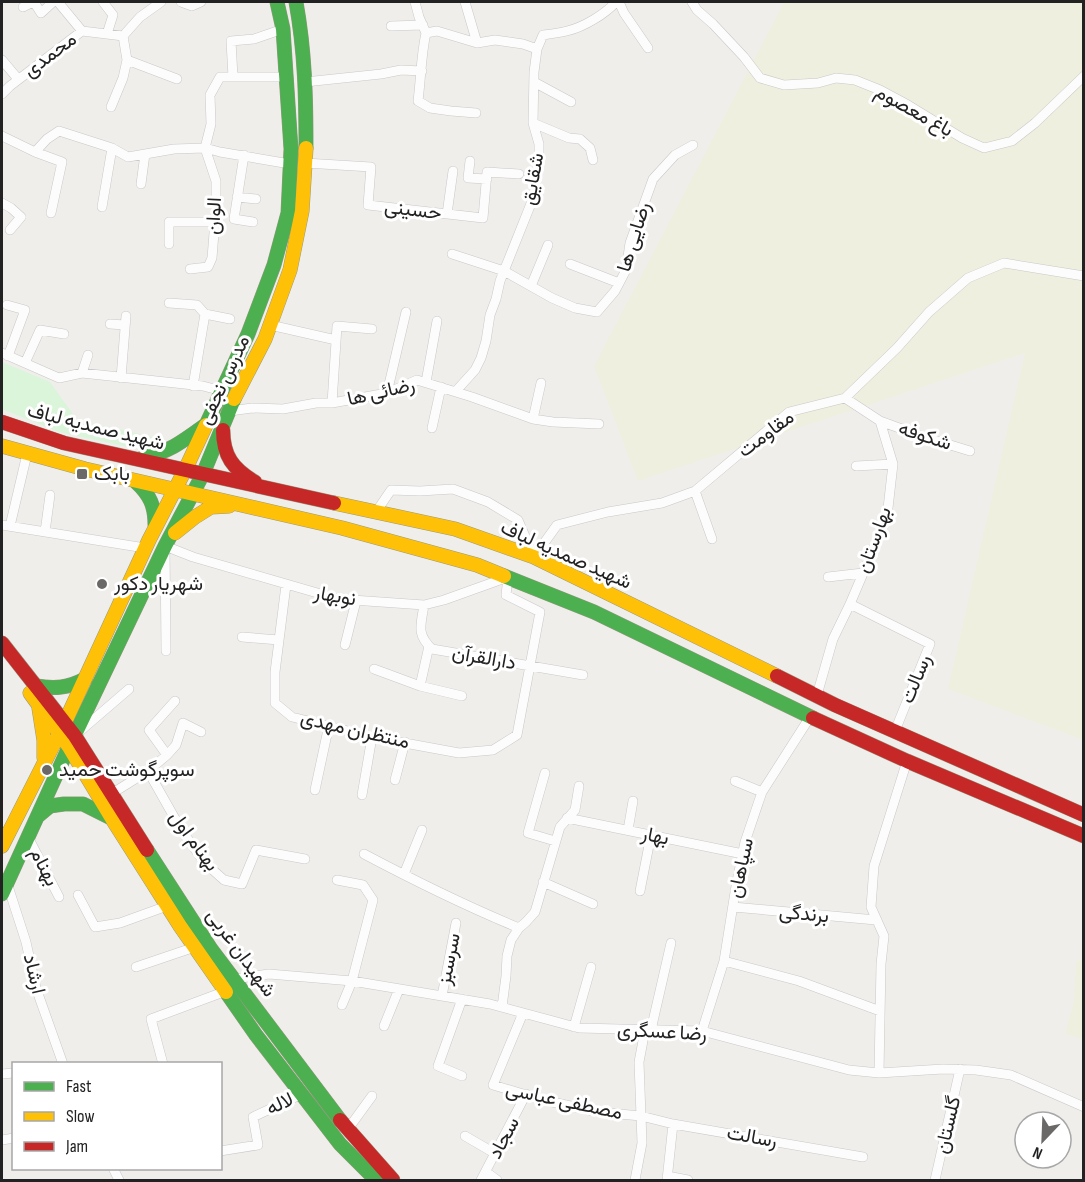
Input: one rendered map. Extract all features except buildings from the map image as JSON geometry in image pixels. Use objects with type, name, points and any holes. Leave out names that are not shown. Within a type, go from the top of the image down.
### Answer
[{"type":"main road","name":"مدرس نجفی","points":[[2,846],[62,727],[145,548],[185,470],[248,334],[274,266],[288,213],[291,149],[283,29],[277,2]]},
{"type":"main road","name":"مدرس نجفی","points":[[4,889],[167,542],[203,474],[223,426],[265,339],[290,270],[302,212],[305,163],[305,82],[296,2]]},
{"type":"main road","name":"شهید صمدیه لباف","points":[[2,422],[64,443],[455,529],[534,557],[817,695],[1083,815]]},
{"type":"main road","points":[[136,459],[160,454],[180,444],[206,425]]},
{"type":"main road","points":[[223,426],[224,447],[232,463],[241,473],[264,488]]},
{"type":"main road","name":"شهید صمدیه لباف","points":[[2,446],[85,470],[381,539],[477,565],[594,612],[810,717],[1083,836]]},
{"type":"main road","points":[[134,481],[147,493],[155,509],[156,527]]},
{"type":"main road","points":[[167,542],[195,517],[211,507],[240,505]]},
{"type":"main road","points":[[2,643],[36,686],[72,741]]},
{"type":"main road","points":[[2,656],[38,703],[62,727]]},
{"type":"main road","points":[[36,686],[64,689],[85,679]]},
{"type":"main road","points":[[38,703],[44,740],[44,763]]},
{"type":"main road","name":"شهیدان غربی","points":[[72,741],[111,794],[211,949],[348,1129],[393,1180]]},
{"type":"main road","name":"شهیدان غربی","points":[[72,741],[111,818],[195,947],[256,1035],[340,1144],[376,1180]]},
{"type":"main road","points":[[37,817],[50,806],[83,804],[111,818]]},
{"type":"main road","points":[[283,1070],[297,1063]]},
{"type":"street","points":[[23,7],[34,2],[41,13],[53,2]]},
{"type":"street","points":[[58,2],[82,31]]},
{"type":"street","points":[[103,2],[113,15],[107,34]]},
{"type":"street","points":[[111,107],[123,78],[127,60],[123,36],[140,17],[161,2]]},
{"type":"street","points":[[181,2],[195,3]]},
{"type":"street","points":[[415,2],[424,29],[418,100],[430,108],[476,113]]},
{"type":"street","points":[[465,2],[477,42]]},
{"type":"street","points":[[391,26],[436,30],[477,42],[495,40],[523,44],[537,49],[543,35],[577,28],[592,21],[618,2],[648,48]]},
{"type":"street","points":[[694,6],[705,2]]},
{"type":"street","name":"باغ معصوم","points":[[694,6],[734,46],[760,78],[784,84],[818,83],[836,78],[855,80],[880,90],[962,138],[984,148],[1012,141],[1035,123],[1083,76]]},
{"type":"street","points":[[233,77],[231,41],[254,39],[283,29]]},
{"type":"street","name":"محمدی","points":[[2,94],[18,79],[82,31],[123,36]]},
{"type":"street","name":"شقایق","points":[[456,392],[475,370],[481,358],[490,315],[504,271],[534,196],[539,162],[539,144],[533,123],[537,49]]},
{"type":"street","points":[[2,60],[18,79]]},
{"type":"street","points":[[127,60],[177,79]]},
{"type":"street","points":[[305,82],[401,70],[422,71]]},
{"type":"street","points":[[205,148],[211,124],[210,94],[220,77],[286,76]]},
{"type":"street","points":[[534,82],[571,102]]},
{"type":"street","points":[[533,123],[569,138],[580,139],[590,148],[593,160]]},
{"type":"street","points":[[35,152],[47,139],[59,131],[112,148],[128,157],[174,149],[205,148],[290,164]]},
{"type":"street","points":[[2,136],[62,162],[51,213]]},
{"type":"street","name":"رضایی ها","points":[[452,254],[504,271],[575,308],[597,312],[615,291],[626,270],[630,243],[653,179],[675,155],[693,145]]},
{"type":"street","points":[[102,207],[112,148]]},
{"type":"street","name":"الوان","points":[[190,269],[208,267],[212,258],[216,181],[205,148]]},
{"type":"street","points":[[141,184],[145,154]]},
{"type":"street","points":[[243,155],[234,219],[253,222]]},
{"type":"street","points":[[470,161],[468,178],[487,179],[487,172],[519,174]]},
{"type":"street","name":"حسینی","points":[[305,163],[371,167],[368,205],[483,218],[487,179]]},
{"type":"street","points":[[447,214],[453,171]]},
{"type":"street","points":[[237,197],[256,199]]},
{"type":"street","points":[[2,203],[21,217],[10,230]]},
{"type":"street","points":[[169,244],[170,222],[215,222]]},
{"type":"street","points":[[531,286],[548,245]]},
{"type":"street","name":"مقاومت","points":[[534,557],[557,525],[662,502],[695,490],[789,412],[845,398],[897,348],[929,312],[968,278],[1004,263],[1083,276]]},
{"type":"street","points":[[570,264],[619,283]]},
{"type":"street","points":[[169,303],[197,305],[205,314],[230,319]]},
{"type":"street","points":[[7,305],[25,310],[5,355],[59,378],[82,373],[222,391]]},
{"type":"street","points":[[387,393],[406,312]]},
{"type":"street","points":[[193,386],[205,314]]},
{"type":"street","points":[[110,324],[125,320],[121,378]]},
{"type":"street","points":[[426,382],[437,321]]},
{"type":"street","points":[[270,325],[336,340]]},
{"type":"street","points":[[332,403],[337,326],[372,329]]},
{"type":"street","points":[[25,363],[40,330],[64,334]]},
{"type":"street","points":[[82,373],[88,355]]},
{"type":"street","name":"رضائی ها","points":[[230,411],[252,408],[282,409],[316,403],[332,403],[387,393],[417,380],[533,419],[553,423],[599,424]]},
{"type":"street","points":[[533,419],[541,383]]},
{"type":"street","points":[[432,428],[441,387]]},
{"type":"street","points":[[845,398],[880,421]]},
{"type":"street","name":"شکوفه","points":[[880,421],[970,451]]},
{"type":"street","name":"بهارستان","points":[[817,695],[833,639],[886,517],[892,464],[880,421]]},
{"type":"street","points":[[27,454],[6,526],[145,548]]},
{"type":"street","points":[[856,466],[892,464]]},
{"type":"street","points":[[376,512],[391,490],[453,489],[488,502],[519,520],[534,557]]},
{"type":"street","points":[[695,490],[712,538]]},
{"type":"street","points":[[45,532],[50,495]]},
{"type":"street","points":[[166,651],[167,542]]},
{"type":"street","name":"نوبهار","points":[[167,542],[194,557],[339,600],[424,605],[508,577]]},
{"type":"street","points":[[828,577],[862,573]]},
{"type":"street","points":[[508,577],[506,595],[540,612],[530,666]]},
{"type":"street","name":"منتظران مهدی","points":[[286,585],[275,672],[274,703],[292,717],[372,737],[459,753],[493,750],[517,735],[530,666]]},
{"type":"street","points":[[345,645],[356,601]]},
{"type":"street","name":"رسالت","points":[[850,604],[930,644],[895,731]]},
{"type":"street","name":"دارالقرآن","points":[[424,605],[420,629],[423,640],[432,649],[584,675]]},
{"type":"street","points":[[242,637],[279,639]]},
{"type":"street","points":[[420,686],[429,646]]},
{"type":"street","points":[[374,669],[420,686],[462,696]]},
{"type":"street","points":[[72,741],[129,688]]},
{"type":"street","points":[[167,755],[149,730],[175,701]]},
{"type":"street","name":"سپاهان","points":[[702,1031],[724,961],[745,842],[762,792],[810,717]]},
{"type":"street","points":[[111,794],[148,771],[167,755],[176,745],[183,723],[201,732]]},
{"type":"street","points":[[315,790],[329,725]]},
{"type":"street","points":[[362,795],[372,737]]},
{"type":"street","points":[[395,780],[405,742]]},
{"type":"street","points":[[879,1073],[881,964],[884,936],[871,907],[874,866],[907,761]]},
{"type":"street","name":"بهنام اول","points":[[148,771],[182,831],[205,863],[224,880],[242,884],[256,850],[305,859]]},
{"type":"street","points":[[545,773],[528,834],[555,841]]},
{"type":"street","points":[[735,781],[762,792]]},
{"type":"street","points":[[502,1007],[507,956],[511,940],[535,912],[555,841],[560,827],[575,810],[579,786]]},
{"type":"street","points":[[628,830],[633,801]]},
{"type":"street","name":"بهار","points":[[567,818],[743,854]]},
{"type":"street","points":[[404,874],[422,830]]},
{"type":"street","points":[[640,891],[651,835]]},
{"type":"street","name":"بهنام","points":[[28,837],[59,897]]},
{"type":"street","points":[[364,854],[477,910],[519,928]]},
{"type":"street","points":[[337,880],[363,885],[373,900],[352,981],[342,1005]]},
{"type":"street","points":[[543,882],[593,904]]},
{"type":"street","name":"ارشاد","points":[[4,889],[26,942],[36,988],[62,1062]]},
{"type":"street","points":[[78,895],[95,927],[120,923],[167,906]]},
{"type":"street","name":"برندگی","points":[[733,906],[876,920]]},
{"type":"street","name":"سرسبز","points":[[442,996],[456,923]]},
{"type":"street","points":[[635,1180],[642,1143],[639,1062],[671,943]]},
{"type":"street","points":[[136,967],[195,947]]},
{"type":"street","points":[[724,961],[799,981],[880,1011]]},
{"type":"street","points":[[574,1027],[591,967]]},
{"type":"street","name":"رضا عسگری","points":[[234,979],[269,974],[352,981],[502,1007],[579,1028],[702,1031],[849,1070],[879,1073],[943,1069],[976,1070],[1011,1075],[1083,1107]]},
{"type":"street","points":[[384,1026],[399,989]]},
{"type":"street","points":[[162,1062],[151,1019],[226,991]]},
{"type":"street","points":[[462,999],[438,1066],[462,1076]]},
{"type":"street","name":"مصطفی عباسی","points":[[523,1013],[493,1085],[543,1100],[598,1112],[641,1116]]},
{"type":"street","name":"گلستان","points":[[935,1180],[960,1070]]},
{"type":"street","name":"لاله","points":[[222,1151],[258,1145],[253,1117],[302,1094]]},
{"type":"street","name":"سجاد","points":[[483,1176],[526,1094]]},
{"type":"street","points":[[348,1129],[372,1096]]},
{"type":"street","name":"رسالت","points":[[641,1116],[673,1124],[863,1157]]},
{"type":"street","points":[[673,1124],[667,1178],[688,1180]]},
{"type":"street","points":[[465,1136],[496,1154]]},
{"type":"street","points":[[483,1176],[497,1180]]},
{"type":"green space","points":[[808,2],[1083,2],[1083,740],[948,689],[1025,353],[638,481],[594,366],[783,4]]},
{"type":"green space","points":[[2,362],[50,382],[77,420],[158,438],[133,448],[59,432],[2,409]]},
{"type":"green space","points":[[1083,959],[1083,1039],[1065,1034],[1074,1002],[1076,962]]},
{"type":"traffic: fast","points":[[206,425],[248,334],[274,265],[288,213],[291,149],[283,29],[277,2]]},
{"type":"traffic: fast","points":[[296,2],[304,75],[306,148]]},
{"type":"traffic: fast","points":[[2,894],[165,546],[203,474],[234,399]]},
{"type":"traffic: fast","points":[[142,458],[175,446],[204,426]]},
{"type":"traffic: fast","points":[[136,482],[151,501],[155,525]]},
{"type":"traffic: fast","points":[[504,576],[594,612],[813,718]]},
{"type":"traffic: fast","points":[[36,686],[61,687],[85,679]]},
{"type":"traffic: fast","points":[[38,816],[50,806],[83,804],[111,818]]},
{"type":"traffic: fast","points":[[147,850],[211,949],[340,1120]]},
{"type":"traffic: fast","points":[[226,992],[256,1035],[340,1144],[376,1180]]},
{"type":"traffic: slow","points":[[234,399],[265,339],[290,270],[302,211],[306,148]]},
{"type":"traffic: slow","points":[[2,846],[65,722],[149,540],[206,425]]},
{"type":"traffic: slow","points":[[2,446],[85,469],[342,528],[477,565],[504,576]]},
{"type":"traffic: slow","points":[[334,503],[455,529],[534,557],[777,676]]},
{"type":"traffic: slow","points":[[175,533],[211,507],[229,506]]},
{"type":"traffic: slow","points":[[30,693],[69,747],[180,926],[226,992]]},
{"type":"traffic: slow","points":[[39,708],[44,758]]},
{"type":"traffic: jam","points":[[2,422],[64,443],[334,503]]},
{"type":"traffic: jam","points":[[223,430],[225,447],[231,461],[235,467],[255,482]]},
{"type":"traffic: jam","points":[[2,643],[75,736],[147,850]]},
{"type":"traffic: jam","points":[[777,676],[835,705],[1084,815]]},
{"type":"traffic: jam","points":[[813,718],[907,761],[1084,836]]},
{"type":"traffic: jam","points":[[340,1120],[393,1180]]},
{"type":"place","name":"بابک","points":[[82,474]]},
{"type":"place","name":"شهریار دکور","points":[[102,584]]},
{"type":"place","name":"سوپرگوشت حمید","points":[[47,770]]}]
